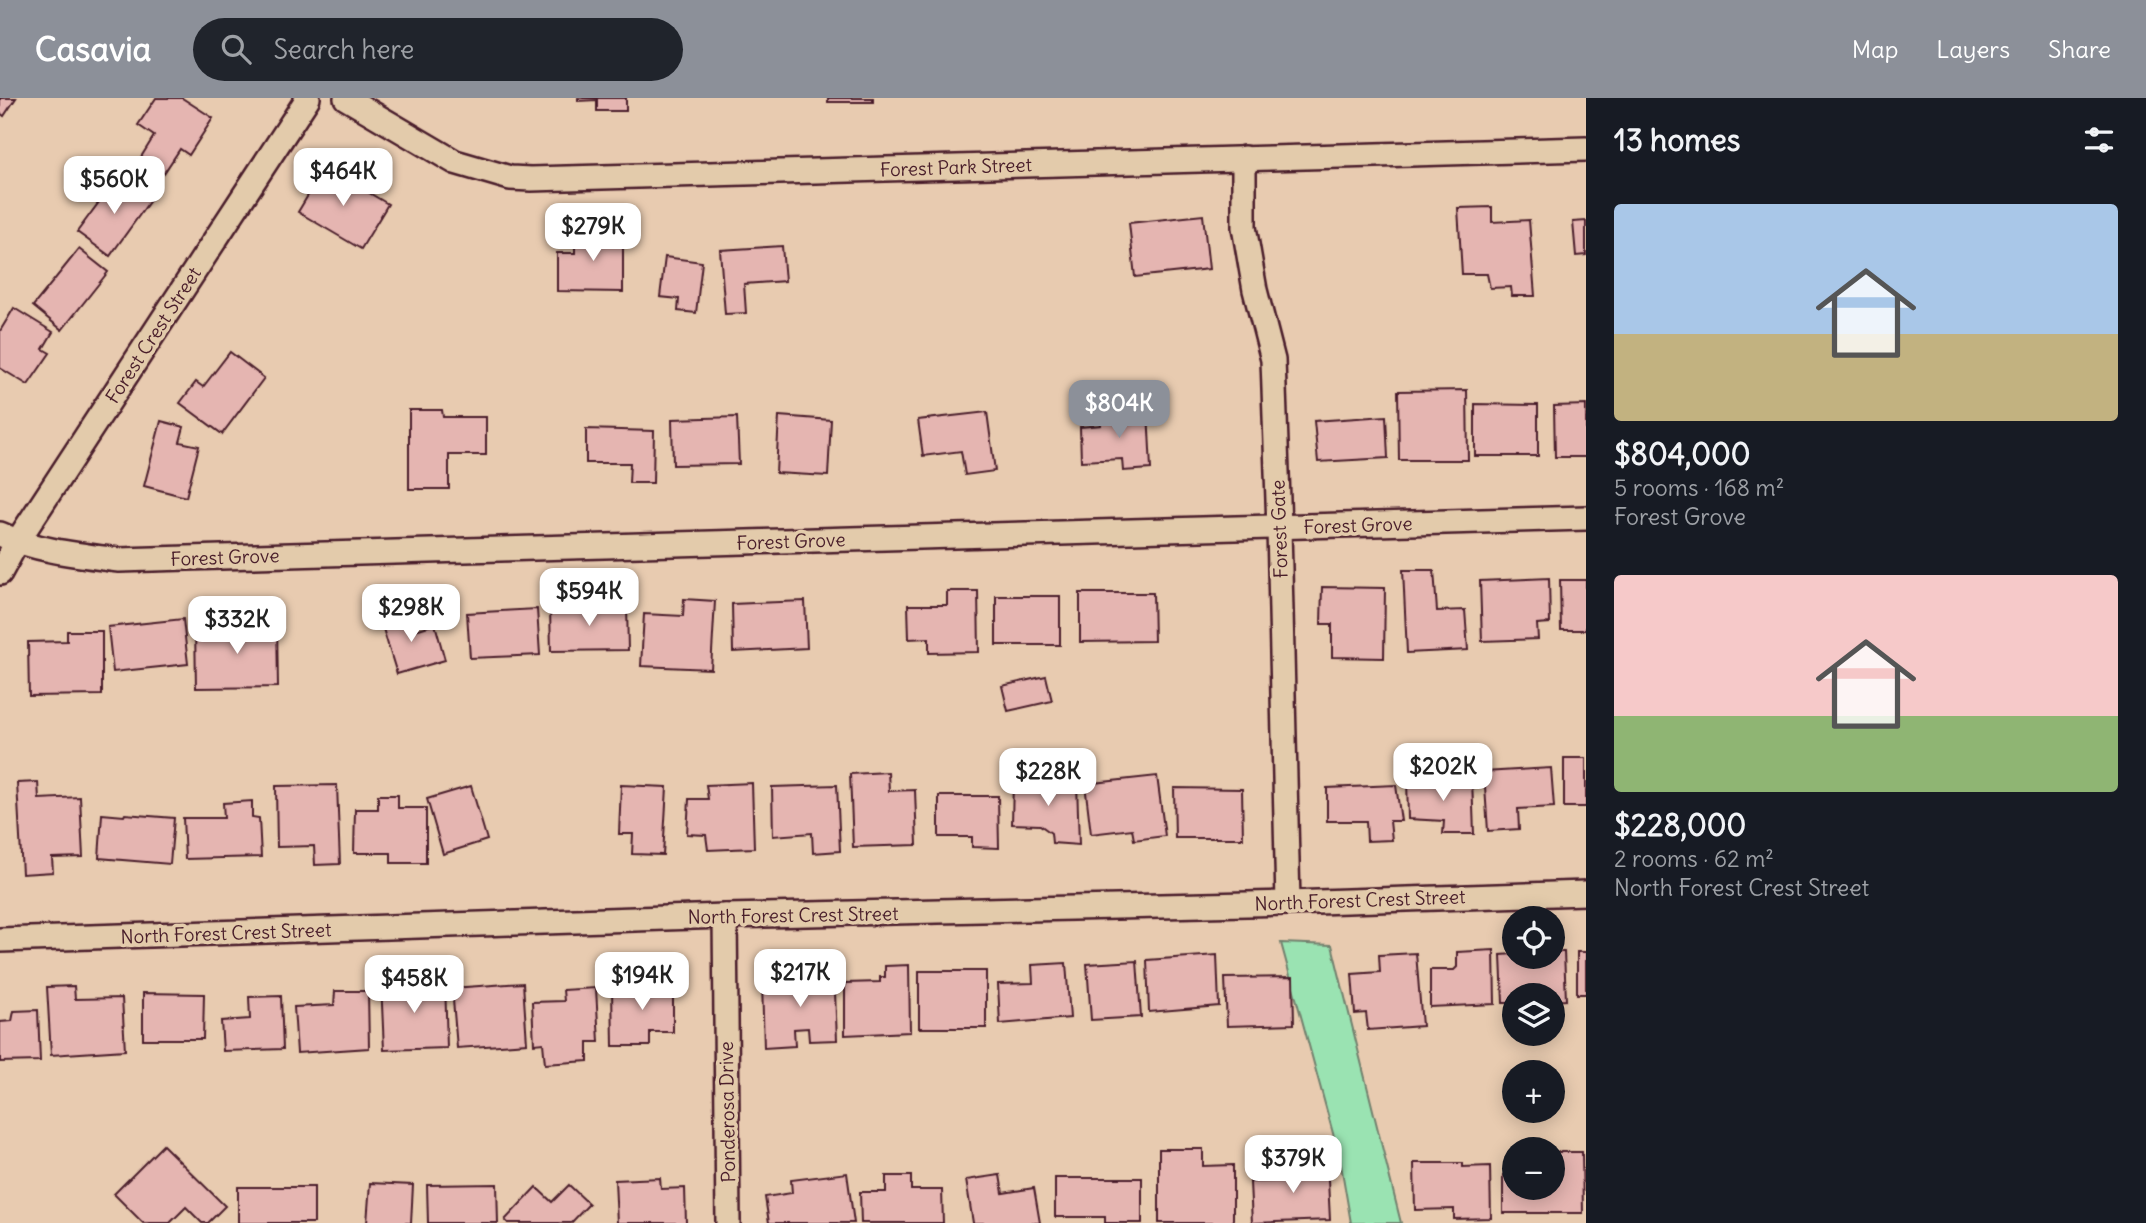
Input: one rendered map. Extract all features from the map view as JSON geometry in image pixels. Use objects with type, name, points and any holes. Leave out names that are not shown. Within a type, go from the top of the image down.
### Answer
[{"type":"street","name":"Forest Crest Street","points":[[0,573],[8,538],[308,98]]},
{"type":"street","name":"Forest Park Street","points":[[346,98],[455,162],[510,178],[531,179],[1586,149]]},
{"type":"street","name":"Forest Gate","points":[[1244,158],[1244,227],[1255,290],[1273,360],[1288,903]]},
{"type":"street","name":"Forest Grove","points":[[8,538],[68,554],[119,560],[1586,518]]},
{"type":"street","name":"North Forest Crest Street","points":[[0,940],[725,916],[1586,893]]},
{"type":"street","name":"Ponderosa Drive","points":[[725,916],[728,1223]]},
{"type":"green space","points":[[1281,943],[1332,945],[1401,1223],[1351,1223],[1340,1159]]},
{"type":"building","points":[[0,98],[16,98],[4,116],[0,113]]},
{"type":"building","points":[[156,98],[182,98],[213,118],[189,155],[180,149],[164,173],[141,157],[154,136],[138,125]]},
{"type":"building","points":[[578,98],[626,98],[626,111],[597,111],[597,100],[578,101]]},
{"type":"building","points":[[828,98],[873,98],[873,102],[828,102]]},
{"type":"building","points":[[325,167],[388,204],[361,249],[298,212]]},
{"type":"building","points":[[119,175],[151,199],[110,256],[77,232]]},
{"type":"building","points":[[1492,207],[1492,222],[1529,220],[1535,296],[1512,296],[1511,287],[1490,288],[1487,274],[1462,274],[1458,208]]},
{"type":"building","points":[[1203,215],[1209,269],[1135,277],[1129,223]]},
{"type":"building","points":[[1586,221],[1586,255],[1576,256],[1573,222]]},
{"type":"building","points":[[575,229],[623,229],[623,292],[557,291],[557,253],[575,253]]},
{"type":"building","points":[[782,246],[785,281],[744,284],[746,313],[725,314],[720,250]]},
{"type":"building","points":[[79,249],[108,272],[62,330],[33,306]]},
{"type":"building","points":[[665,257],[702,262],[696,313],[678,311],[679,299],[660,297]]},
{"type":"building","points":[[14,308],[53,332],[43,349],[50,353],[28,385],[0,368],[0,331]]},
{"type":"building","points":[[230,352],[264,378],[222,434],[180,403],[196,382],[203,387]]},
{"type":"building","points":[[1467,390],[1468,460],[1399,460],[1398,391]]},
{"type":"building","points":[[1475,404],[1538,405],[1538,456],[1475,456]]},
{"type":"building","points":[[1586,405],[1586,457],[1555,457],[1554,406]]},
{"type":"building","points":[[409,410],[442,410],[443,417],[486,417],[486,455],[449,455],[449,489],[409,489]]},
{"type":"building","points":[[1148,411],[1151,469],[1123,471],[1122,459],[1081,461],[1080,427],[1101,425],[1100,413]]},
{"type":"building","points":[[987,412],[995,471],[965,475],[961,451],[923,456],[918,420]]},
{"type":"building","points":[[779,416],[831,420],[828,476],[776,473]]},
{"type":"building","points":[[1386,416],[1388,458],[1318,462],[1314,421]]},
{"type":"building","points":[[737,417],[739,464],[673,465],[672,419]]},
{"type":"building","points":[[161,421],[184,427],[180,442],[199,446],[186,497],[144,486]]},
{"type":"building","points":[[586,429],[654,431],[653,483],[629,483],[630,463],[586,463]]},
{"type":"building","points":[[1403,570],[1434,570],[1437,611],[1465,610],[1468,650],[1407,653]]},
{"type":"building","points":[[1549,578],[1550,623],[1537,624],[1538,639],[1482,641],[1480,581]]},
{"type":"building","points":[[1560,580],[1586,580],[1586,630],[1561,630]]},
{"type":"building","points":[[1322,587],[1385,588],[1384,658],[1332,657],[1332,624],[1321,624]]},
{"type":"building","points":[[947,591],[978,591],[979,652],[929,653],[929,638],[909,639],[908,605],[947,605]]},
{"type":"building","points":[[1080,593],[1153,593],[1154,641],[1080,642]]},
{"type":"building","points":[[996,596],[1060,596],[1060,645],[996,645]]},
{"type":"building","points":[[684,599],[715,601],[711,669],[641,666],[644,614],[683,616]]},
{"type":"building","points":[[805,601],[807,648],[733,652],[732,604]]},
{"type":"building","points":[[627,606],[628,650],[551,651],[550,607]]},
{"type":"building","points":[[537,609],[540,655],[470,658],[467,613]]},
{"type":"building","points":[[406,611],[412,631],[435,624],[445,660],[397,674],[380,619]]},
{"type":"building","points":[[183,619],[188,664],[113,672],[108,627]]},
{"type":"building","points":[[277,623],[278,687],[196,688],[195,625]]},
{"type":"building","points":[[67,631],[102,631],[102,695],[29,696],[28,642],[67,641]]},
{"type":"building","points":[[1046,676],[1052,701],[1008,711],[1002,686]]},
{"type":"building","points":[[1564,758],[1586,758],[1586,807],[1564,807]]},
{"type":"building","points":[[1551,768],[1554,807],[1518,809],[1519,829],[1488,831],[1484,772]]},
{"type":"building","points":[[888,772],[889,791],[915,790],[917,845],[853,847],[850,774]]},
{"type":"building","points":[[1157,776],[1165,836],[1134,840],[1132,829],[1091,834],[1085,784]]},
{"type":"building","points":[[1407,778],[1472,778],[1474,834],[1443,834],[1444,821],[1408,819]]},
{"type":"building","points":[[1013,780],[1077,783],[1079,845],[1052,843],[1051,833],[1040,825],[1012,824]]},
{"type":"building","points":[[38,782],[39,799],[80,797],[83,857],[52,858],[53,872],[22,874],[17,783]]},
{"type":"building","points":[[752,783],[754,848],[708,850],[706,835],[687,834],[689,799],[708,799],[706,785]]},
{"type":"building","points":[[337,785],[340,864],[315,865],[314,846],[277,847],[276,786]]},
{"type":"building","points":[[621,785],[667,787],[663,855],[632,854],[633,834],[619,834]]},
{"type":"building","points":[[837,785],[840,851],[813,853],[812,833],[773,836],[772,787]]},
{"type":"building","points":[[1396,785],[1401,821],[1390,821],[1392,840],[1367,841],[1366,821],[1327,821],[1327,788]]},
{"type":"building","points":[[471,786],[487,840],[443,854],[427,799]]},
{"type":"building","points":[[1174,788],[1242,789],[1243,838],[1175,838]]},
{"type":"building","points":[[378,795],[398,795],[398,808],[426,808],[426,863],[391,863],[391,853],[354,853],[355,809],[378,809]]},
{"type":"building","points":[[939,796],[998,796],[999,848],[972,847],[972,837],[939,837]]},
{"type":"building","points":[[252,801],[252,817],[259,818],[261,857],[185,859],[183,818],[224,818],[223,803]]},
{"type":"building","points":[[102,814],[174,818],[170,864],[99,858]]},
{"type":"building","points":[[1494,950],[1495,1004],[1430,1007],[1430,970],[1454,970],[1457,967],[1457,952]]},
{"type":"building","points":[[1577,952],[1586,952],[1586,994],[1577,994]]},
{"type":"building","points":[[1416,953],[1422,1026],[1368,1030],[1366,1013],[1355,1014],[1352,974],[1380,972],[1379,955]]},
{"type":"building","points":[[1217,955],[1219,1006],[1149,1012],[1147,960]]},
{"type":"building","points":[[1501,955],[1502,969],[1565,969],[1566,1000],[1565,983],[1502,983]]},
{"type":"building","points":[[1137,961],[1141,1017],[1091,1020],[1087,964]]},
{"type":"building","points":[[1066,963],[1070,1018],[1000,1024],[998,984],[1033,983],[1032,965]]},
{"type":"building","points":[[909,965],[910,1032],[845,1035],[845,983],[880,982],[880,977],[885,977],[885,966]]},
{"type":"building","points":[[834,968],[837,1040],[809,1041],[808,1028],[794,1029],[795,1046],[764,1048],[762,983],[797,982],[803,976],[803,971]]},
{"type":"building","points":[[919,971],[986,971],[986,1028],[919,1028]]},
{"type":"building","points":[[648,976],[673,976],[673,1032],[650,1032],[650,1046],[613,1046],[612,987],[648,987]]},
{"type":"building","points":[[1293,977],[1294,1024],[1227,1026],[1225,978]]},
{"type":"building","points":[[411,980],[411,1001],[418,993],[419,980],[445,980],[447,1048],[384,1050],[381,981]]},
{"type":"building","points":[[523,983],[527,1043],[457,1048],[452,988]]},
{"type":"building","points":[[74,986],[75,999],[122,998],[125,1050],[51,1055],[47,987]]},
{"type":"building","points":[[596,988],[599,1042],[588,1042],[588,1061],[545,1064],[543,1043],[534,1044],[532,1002],[564,1001],[563,990]]},
{"type":"building","points":[[335,991],[368,991],[369,1048],[297,1053],[294,1007],[334,1005]]},
{"type":"building","points":[[143,993],[204,994],[203,1039],[143,1039]]},
{"type":"building","points":[[281,996],[283,1049],[223,1051],[221,1021],[250,1019],[249,997]]},
{"type":"building","points":[[38,1010],[40,1061],[0,1062],[0,1022],[12,1021],[14,1011]]},
{"type":"building","points":[[163,1145],[225,1206],[208,1223],[202,1223],[186,1207],[170,1223],[143,1223],[114,1194]]},
{"type":"building","points":[[1159,1149],[1203,1149],[1203,1166],[1233,1165],[1233,1223],[1159,1223]]},
{"type":"building","points":[[1565,1152],[1582,1152],[1583,1213],[1503,1213],[1503,1200],[1565,1200]]},
{"type":"building","points":[[1327,1160],[1330,1220],[1252,1223],[1250,1182],[1287,1181],[1286,1161]]},
{"type":"building","points":[[1414,1163],[1490,1166],[1491,1218],[1454,1219],[1454,1209],[1415,1210]]},
{"type":"building","points":[[847,1173],[854,1223],[769,1223],[765,1197],[792,1193],[791,1180]]},
{"type":"building","points":[[1000,1175],[1003,1193],[1034,1188],[1040,1223],[973,1223],[966,1180]]},
{"type":"building","points":[[886,1176],[911,1176],[911,1190],[942,1190],[943,1223],[861,1223],[860,1192],[886,1192]]},
{"type":"building","points":[[660,1178],[661,1189],[685,1188],[686,1223],[617,1223],[615,1180]]},
{"type":"building","points":[[1055,1178],[1142,1178],[1142,1223],[1105,1223],[1105,1217],[1055,1217]]},
{"type":"building","points":[[370,1183],[413,1185],[411,1223],[367,1223]]},
{"type":"building","points":[[497,1184],[498,1223],[428,1223],[427,1185]]},
{"type":"building","points":[[569,1185],[589,1204],[571,1223],[508,1223],[505,1220],[536,1187],[552,1202]]},
{"type":"building","points":[[238,1187],[314,1187],[314,1223],[238,1223]]}]
